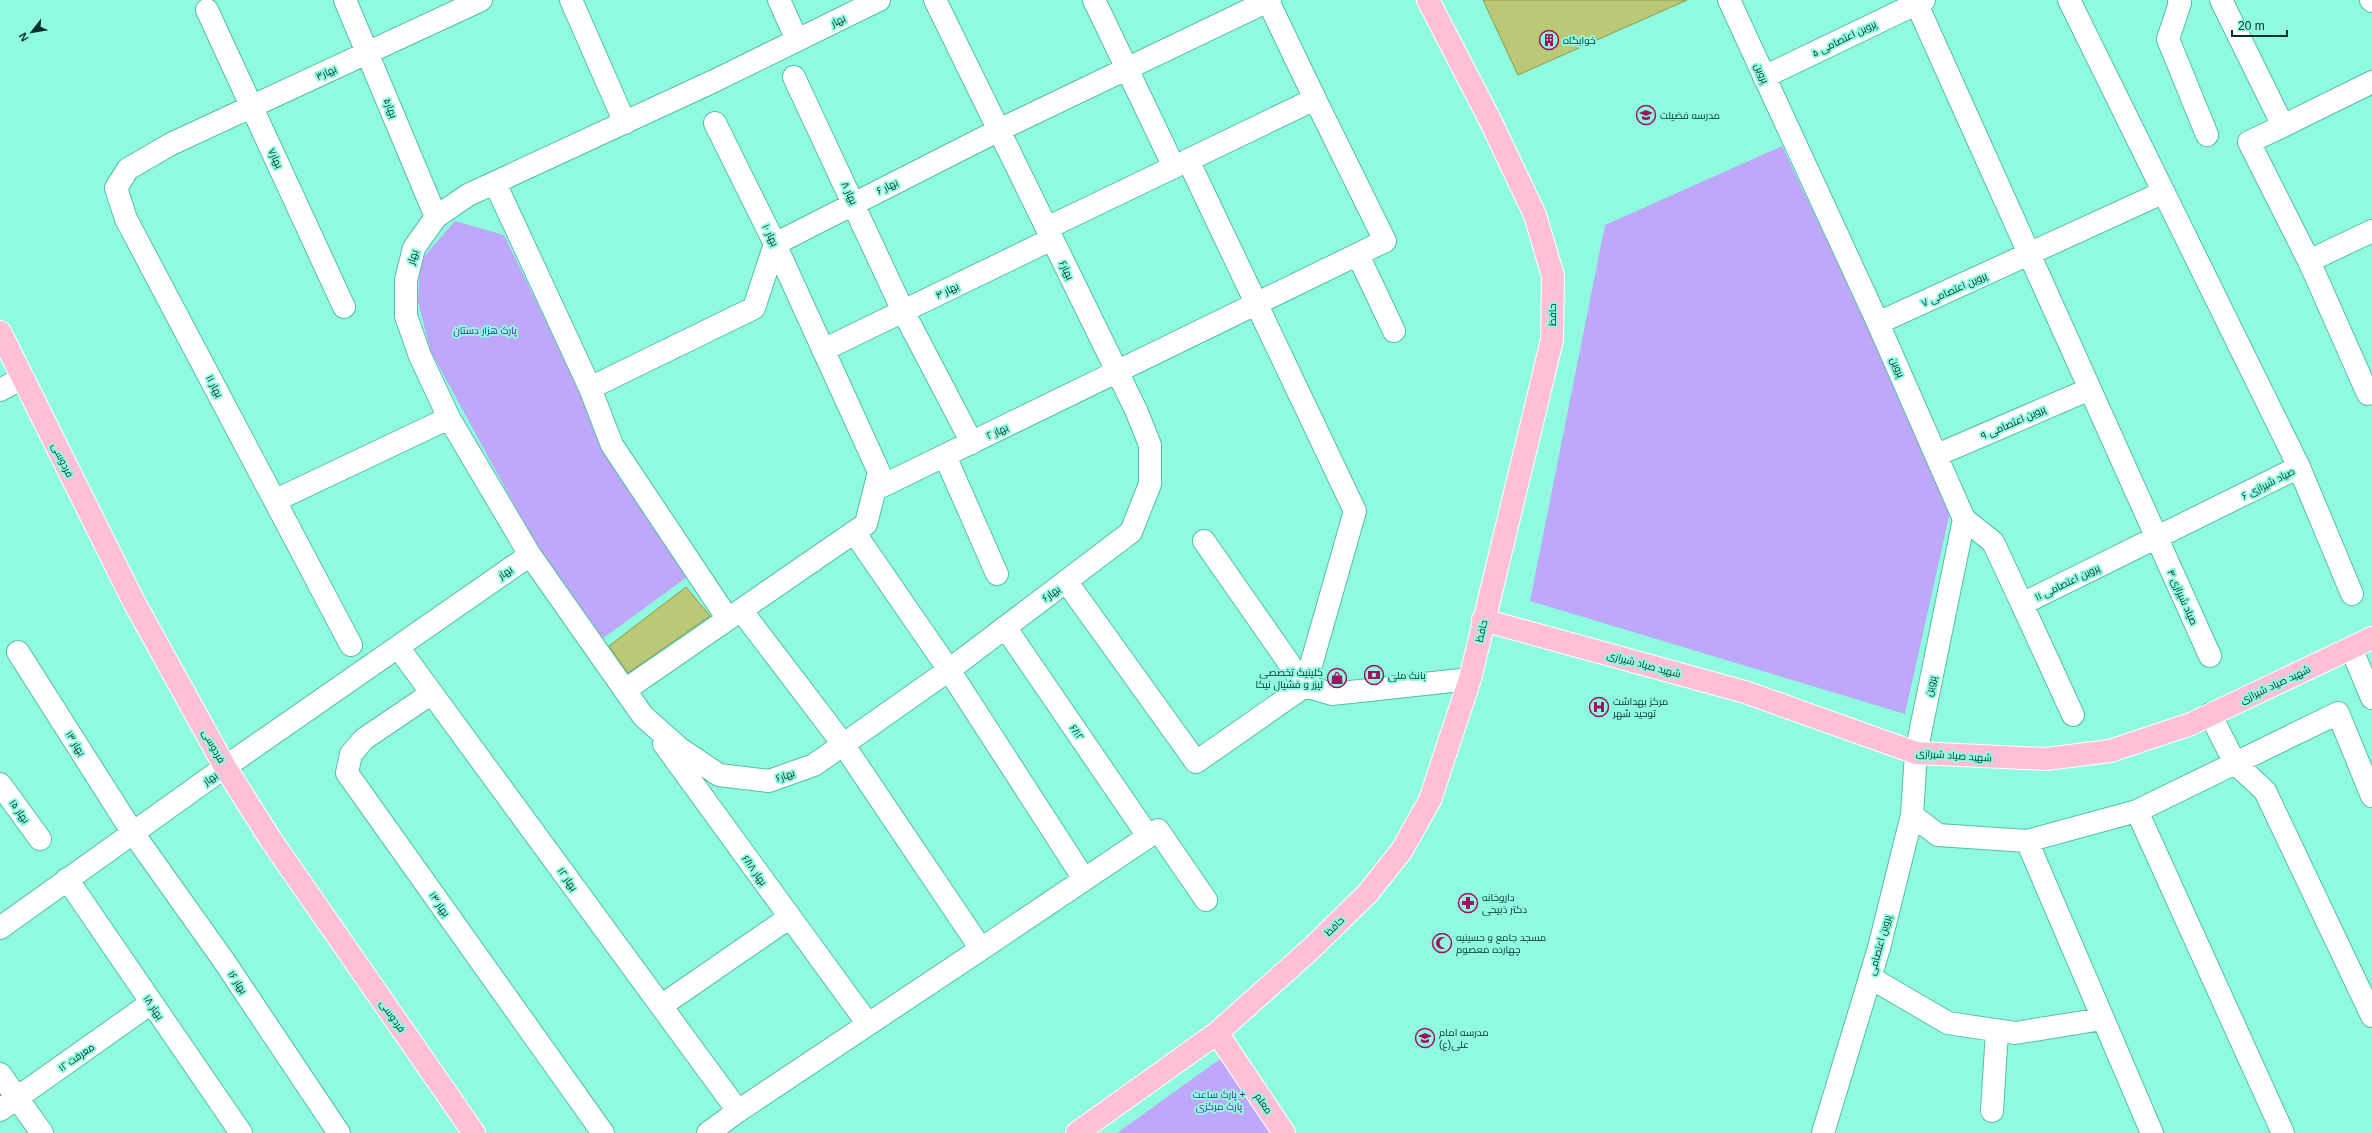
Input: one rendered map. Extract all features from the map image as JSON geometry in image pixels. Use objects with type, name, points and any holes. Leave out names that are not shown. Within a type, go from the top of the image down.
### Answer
[{"type":"main road","name":"حافظ","points":[[1077,1133],[1217,1033],[1312,948],[1368,892],[1402,850],[1430,800],[1470,679],[1483,620],[1535,418],[1552,340],[1553,276],[1535,215],[1490,120],[1428,0]]},
{"type":"main road","name":"فردوسی","points":[[0,332],[134,602],[225,767],[272,840],[474,1133]]},
{"type":"main road","name":"شهید صیاد شیرازی","points":[[1483,620],[1745,692],[1916,753],[2046,760],[2110,751],[2191,724],[2372,638]]},
{"type":"main road","name":"معلم","points":[[1217,1033],[1284,1133]]},
{"type":"street","name":"بهار۵","points":[[345,0],[436,217]]},
{"type":"street","name":"بهار۳","points":[[171,144],[481,0]]},
{"type":"street","points":[[571,0],[625,123]]},
{"type":"street","points":[[779,0],[797,40]]},
{"type":"street","name":"بهار","points":[[0,928],[225,767],[530,555],[449,418],[420,356],[406,316],[406,280],[414,248],[436,217],[468,195],[625,123],[879,0]]},
{"type":"street","name":"بهار۶","points":[[530,555],[643,716],[679,748],[719,775],[769,781],[814,764],[949,670],[1131,532],[1150,484],[1150,445],[1118,373],[935,0]]},
{"type":"street","points":[[1066,581],[1196,762],[1305,686],[1355,511],[1257,304],[1181,163],[1127,69],[1094,0]]},
{"type":"street","name":"پروین","points":[[1729,0],[1878,323],[1964,519],[1916,753]]},
{"type":"street","points":[[2069,0],[2299,467]]},
{"type":"street","points":[[2221,0],[2283,126]]},
{"type":"street","name":"پروین اعتصامی ۵","points":[[1764,77],[1919,1]]},
{"type":"street","name":"صیاد شیرازی ۴","points":[[1919,1],[2030,254],[2210,656]]},
{"type":"street","points":[[2182,1],[2168,39],[2207,135]]},
{"type":"street","points":[[1263,2],[1315,99]]},
{"type":"street","name":"بهار ۶","points":[[775,244],[854,202],[999,130],[1263,2]]},
{"type":"street","name":"بهار۷","points":[[207,10],[344,307]]},
{"type":"street","name":"بهار ۸","points":[[794,77],[854,202],[903,311],[972,443]]},
{"type":"street","points":[[2372,82],[2249,142],[2309,261],[2368,394],[2372,392]]},
{"type":"street","name":"بهار ۴","points":[[823,350],[903,311],[1181,163],[1315,99]]},
{"type":"street","name":"بهار ۲","points":[[876,489],[1118,373],[1384,242],[1315,99]]},
{"type":"street","name":"بهار ۱۰","points":[[625,690],[866,524],[876,489],[879,472],[775,244],[715,123]]},
{"type":"street","name":"بهار ۱۱","points":[[171,144],[128,169],[116,188],[126,219],[276,500],[351,645]]},
{"type":"street","points":[[495,183],[590,388],[612,445],[734,614],[843,744],[981,949]]},
{"type":"street","name":"پروین اعتصامی ۷","points":[[1878,323],[2164,192]]},
{"type":"street","points":[[2309,261],[2372,230]]},
{"type":"street","points":[[590,388],[754,308],[775,244]]},
{"type":"street","points":[[1358,255],[1394,331]]},
{"type":"street","points":[[0,390],[23,378]]},
{"type":"street","name":"پروین اعتصامی ۹","points":[[1937,455],[2090,389]]},
{"type":"street","points":[[276,500],[449,418]]},
{"type":"street","points":[[945,456],[997,574]]},
{"type":"street","name":"صیاد شیرازی ۶","points":[[2157,539],[2299,467],[2352,594]]},
{"type":"street","points":[[1964,519],[1993,542],[2022,604]]},
{"type":"street","points":[[854,532],[949,670],[1084,879]]},
{"type":"street","name":"پروین اعتصامی ۱۱","points":[[2073,715],[2022,604],[2157,539]]},
{"type":"street","points":[[1204,541],[1305,686],[1332,694],[1470,679]]},
{"type":"street","name":"۶/۱۲","points":[[1005,627],[1148,836]]},
{"type":"street","name":"بهار ۱۲","points":[[398,647],[738,1111]]},
{"type":"street","points":[[2351,648],[2372,698]]},
{"type":"street","name":"بهار ۱۳","points":[[18,652],[133,833]]},
{"type":"street","name":"بهار ۱۴","points":[[432,693],[364,739],[351,754],[347,773],[603,1133]]},
{"type":"street","points":[[1912,815],[1938,835],[2027,841],[2137,811],[2338,713],[2372,796]]},
{"type":"street","points":[[2210,714],[2235,763],[2265,791],[2372,1016]]},
{"type":"street","name":"بهار ۶/۱۸","points":[[643,716],[868,1024]]},
{"type":"street","name":"پروین اعتصامی","points":[[1823,1133],[1871,978],[1912,815],[1916,753]]},
{"type":"street","name":"بهار ۱۵","points":[[0,784],[40,839]]},
{"type":"street","points":[[2137,811],[2283,1133]]},
{"type":"street","points":[[708,1133],[738,1111],[1158,830],[1206,900]]},
{"type":"street","name":"بهار ۱۶","points":[[133,833],[224,961],[339,1133]]},
{"type":"street","points":[[2027,841],[2152,1133]]},
{"type":"street","name":"بهار ۱۸","points":[[67,879],[241,1133]]},
{"type":"street","points":[[661,1006],[790,917]]},
{"type":"street","points":[[1871,978],[1948,1023],[2015,1033],[2102,1019]]},
{"type":"street","name":"معرفت ۱۲","points":[[9,1104],[151,1003]]},
{"type":"street","points":[[1992,1111],[1997,1031]]},
{"type":"street","points":[[0,1074],[9,1104],[42,1133]]},
{"type":"green space","points":[[1782,146],[1952,503],[1905,714],[1530,601],[1605,225]]},
{"type":"green space","name":"پارک هزار دستان","points":[[455,221],[504,235],[569,369],[690,575],[602,639],[535,543],[430,350],[418,301],[420,261]]},
{"type":"green space","name":"پارک ساعت + پارک مرکزی","points":[[1227,1054],[1282,1133],[1117,1133]]},
{"type":"building","name":"خوابگاه","points":[[1483,0],[1687,0],[1518,75]]},
{"type":"building","points":[[686,587],[710,616],[628,673],[609,646]]},
{"type":"place","name":"خوابگاه","points":[[1549,40]]},
{"type":"place","name":"مدرسه فضیلت","points":[[1646,115]]},
{"type":"place","name":"بانک ملی","points":[[1374,675]]},
{"type":"place","name":"کلینیک تخصصی لیزر و فشیال نیکا","points":[[1337,678]]},
{"type":"place","name":"مرکز بهداشت توحید شهر","points":[[1599,707]]},
{"type":"place","name":"داروخانه دکتر ذبیحی","points":[[1468,903]]},
{"type":"place","name":"مسجد جامع و حسینیه چهارده معصوم","points":[[1442,943]]},
{"type":"place","name":"مدرسه امام علی(ع)","points":[[1425,1038]]}]
